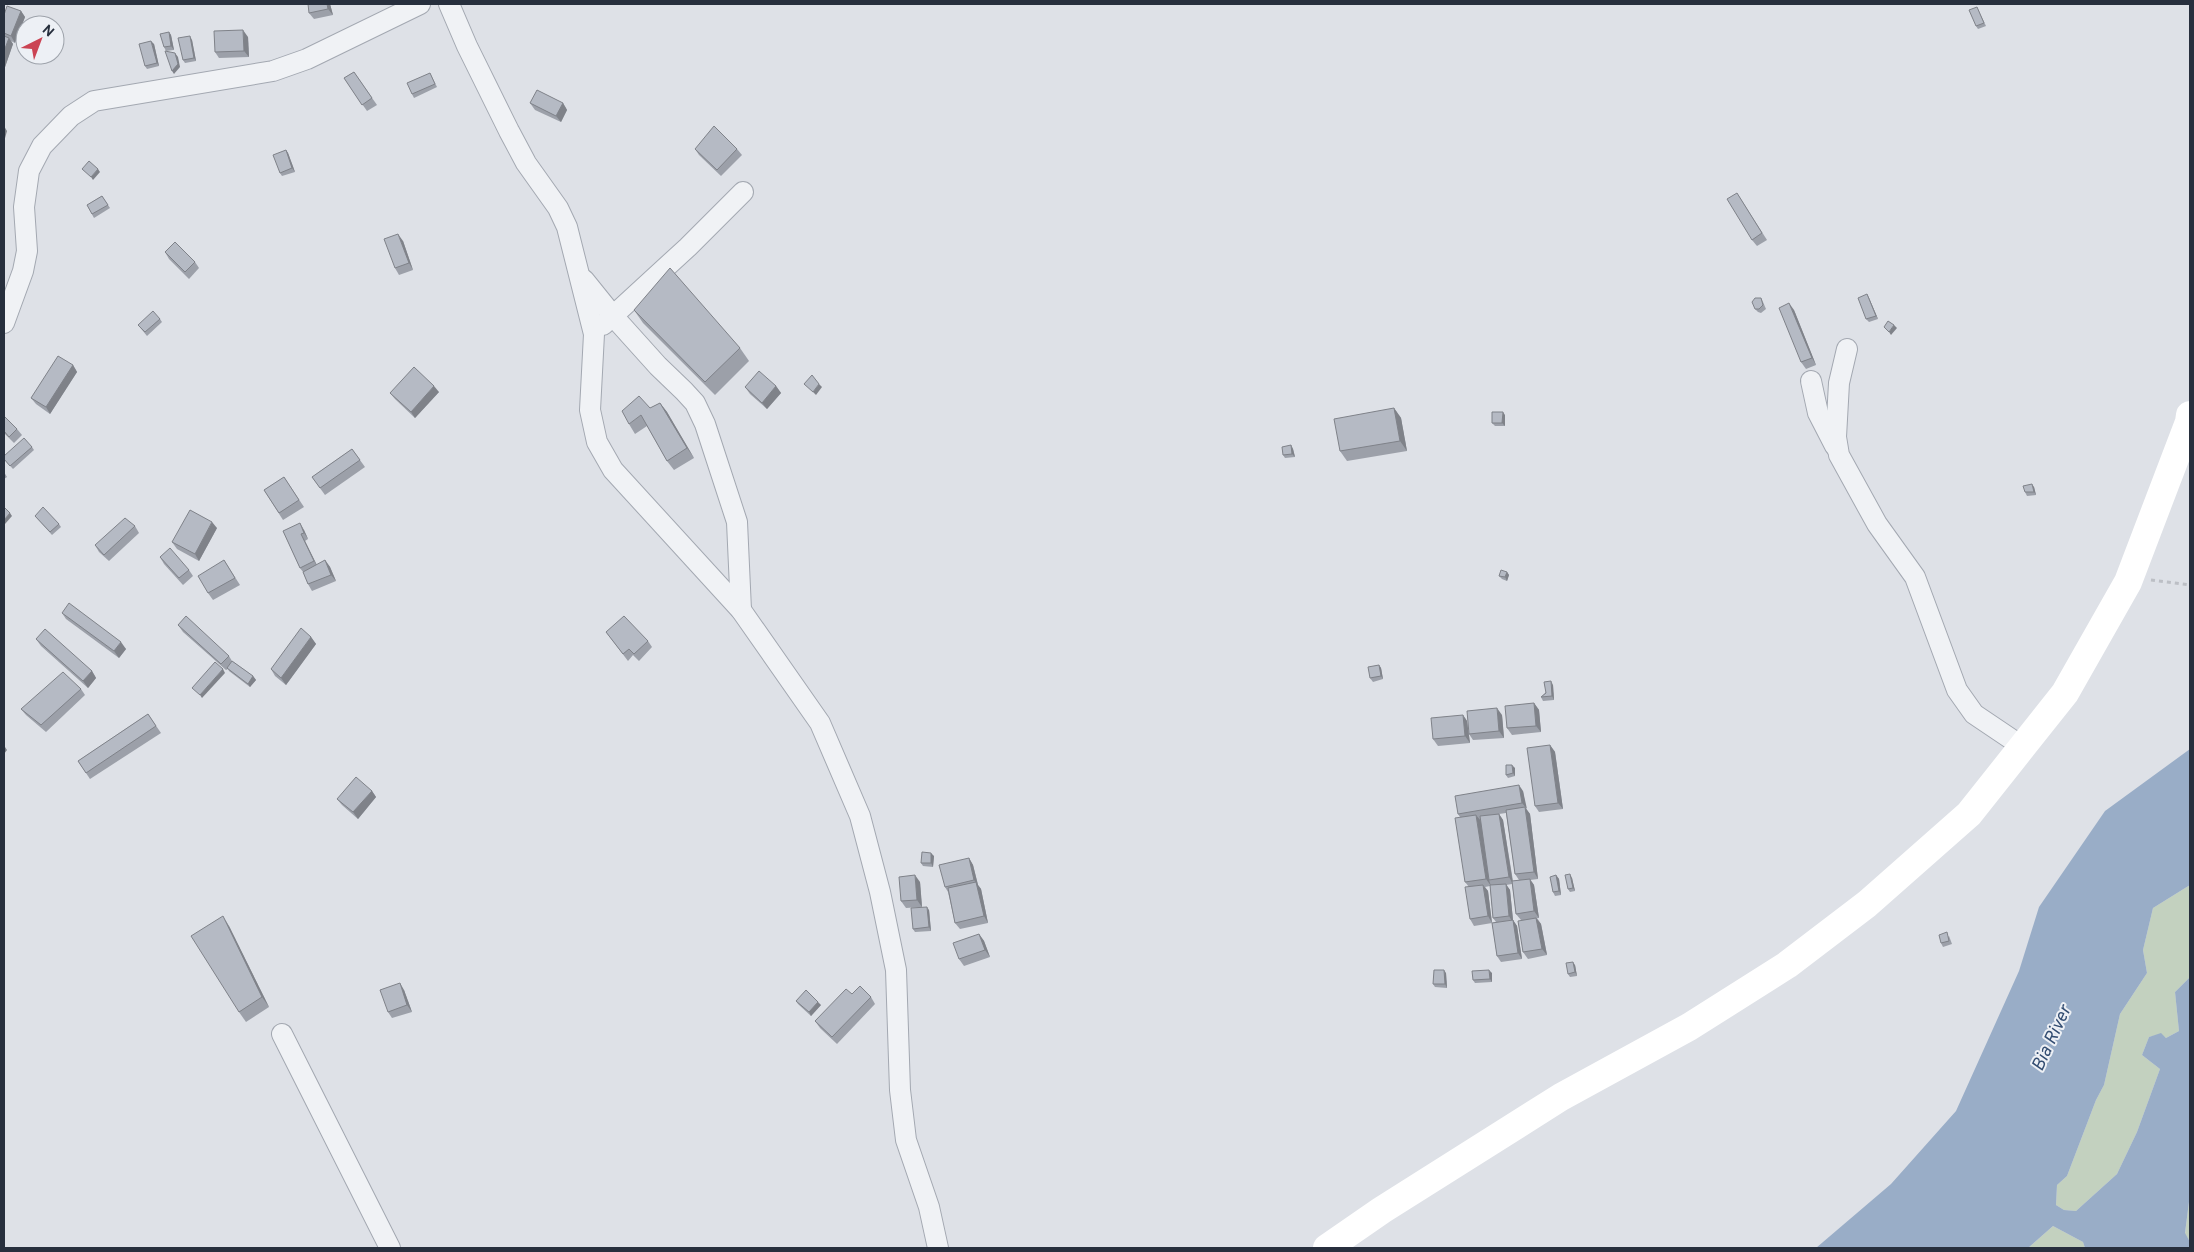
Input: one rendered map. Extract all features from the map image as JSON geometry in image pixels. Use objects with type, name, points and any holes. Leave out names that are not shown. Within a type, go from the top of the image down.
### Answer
[{"type":"main road","points":[[1327,1248],[1382,1210],[1561,1097],[1689,1027],[1787,966],[1867,904],[1969,814],[2065,693],[2130,578],[2190,415]]},
{"type":"street","points":[[4,323],[23,271],[27,251],[24,207],[29,170],[42,146],[82,107],[94,101],[274,70],[307,59],[420,4]]},
{"type":"street","points":[[449,4],[467,46],[509,131],[526,163],[558,208],[567,227],[581,276],[594,334],[590,410],[597,442],[613,470],[742,610],[820,723],[860,816],[880,892],[896,970],[900,1090],[906,1140],[929,1207],[938,1248]]},
{"type":"street","points":[[594,334],[688,247],[743,192]]},
{"type":"street","points":[[581,276],[613,316],[658,366],[695,403],[705,424],[737,522],[742,610]]},
{"type":"street","points":[[1839,455],[1836,437],[1839,383],[1847,349]]},
{"type":"street","points":[[1811,381],[1818,413],[1839,455],[1878,524],[1915,577],[1958,690],[1974,714],[2023,747]]},
{"type":"street","points":[[282,1034],[390,1248]]},
{"type":"path","points":[[2130,578],[2190,585]]},
{"type":"green space","points":[[2190,885],[2190,977],[2175,992],[2179,1031],[2166,1038],[2161,1034],[2149,1037],[2142,1055],[2160,1069],[2137,1132],[2117,1174],[2076,1211],[2064,1210],[2056,1205],[2057,1185],[2067,1176],[2096,1100],[2104,1085],[2120,1014],[2147,973],[2143,950],[2153,908]]},
{"type":"green space","points":[[2190,1194],[2190,1242],[2185,1234]]},
{"type":"green space","points":[[2053,1226],[2083,1242],[2085,1248],[2028,1248]]},
{"type":"water","name":"Bia River","points":[[2190,749],[2190,885],[2153,908],[2143,950],[2147,973],[2120,1014],[2104,1085],[2096,1100],[2067,1176],[2057,1185],[2056,1205],[2064,1210],[2076,1211],[2117,1174],[2137,1132],[2160,1069],[2142,1055],[2149,1037],[2161,1033],[2166,1038],[2179,1031],[2175,992],[2190,977],[2190,1194],[2185,1233],[2190,1242],[2190,1248],[2085,1248],[2083,1242],[2053,1226],[2028,1248],[1816,1248],[1891,1184],[1956,1111],[2019,971],[2039,907],[2105,811]]},
{"type":"building","points":[[308,4],[327,4],[328,9],[309,13]]},
{"type":"building","points":[[7,6],[21,11],[19,15],[15,15],[15,26],[11,36],[4,33],[4,15]]},
{"type":"building","points":[[1977,7],[1984,23],[1976,26],[1969,10]]},
{"type":"building","points":[[243,30],[244,51],[215,52],[214,31]]},
{"type":"building","points":[[169,32],[171,46],[164,47],[160,34]]},
{"type":"building","points":[[4,36],[9,38],[4,51]]},
{"type":"building","points":[[190,36],[194,58],[183,60],[178,38]]},
{"type":"building","points":[[151,41],[157,63],[145,66],[139,44]]},
{"type":"building","points":[[165,51],[175,53],[178,64],[172,71]]},
{"type":"building","points":[[354,72],[372,98],[362,105],[344,78]]},
{"type":"building","points":[[430,73],[435,84],[412,94],[407,83]]},
{"type":"building","points":[[537,90],[563,103],[556,116],[530,103]]},
{"type":"building","points":[[714,126],[737,149],[717,170],[695,149]]},
{"type":"building","points":[[286,150],[292,168],[280,173],[273,155]]},
{"type":"building","points":[[89,161],[98,169],[91,177],[82,169]]},
{"type":"building","points":[[1737,193],[1762,233],[1752,240],[1727,199]]},
{"type":"building","points":[[102,196],[108,205],[92,214],[87,205]]},
{"type":"building","points":[[398,234],[409,263],[395,268],[384,239]]},
{"type":"building","points":[[175,242],[195,262],[185,272],[165,252]]},
{"type":"building","points":[[670,268],[740,348],[705,382],[634,310]]},
{"type":"building","points":[[1867,294],[1876,316],[1866,319],[1858,298]]},
{"type":"building","points":[[1755,298],[1761,298],[1763,305],[1759,309],[1755,309],[1752,302]]},
{"type":"building","points":[[1789,303],[1812,358],[1801,362],[1779,308]]},
{"type":"building","points":[[153,311],[160,319],[145,332],[138,325]]},
{"type":"building","points":[[1888,321],[1894,325],[1889,332],[1884,327]]},
{"type":"building","points":[[58,356],[73,365],[46,407],[31,398]]},
{"type":"building","points":[[414,367],[434,386],[411,412],[390,393]]},
{"type":"building","points":[[759,371],[776,386],[762,403],[745,387]]},
{"type":"building","points":[[812,375],[819,384],[813,392],[804,384]]},
{"type":"building","points":[[639,396],[650,408],[660,403],[687,448],[667,461],[641,415],[629,424],[622,411]]},
{"type":"building","points":[[1394,408],[1400,441],[1340,451],[1334,419]]},
{"type":"building","points":[[1492,412],[1503,412],[1502,423],[1492,423]]},
{"type":"building","points":[[4,416],[17,429],[9,437],[4,431]]},
{"type":"building","points":[[24,438],[32,447],[10,466],[4,459],[4,456]]},
{"type":"building","points":[[1291,445],[1292,454],[1283,455],[1282,447]]},
{"type":"building","points":[[352,449],[360,460],[320,488],[312,477]]},
{"type":"building","points":[[284,477],[299,500],[279,513],[264,490]]},
{"type":"building","points":[[2032,484],[2034,492],[2025,492],[2023,486]]},
{"type":"building","points":[[4,507],[10,513],[4,520]]},
{"type":"building","points":[[43,507],[59,524],[50,532],[35,516]]},
{"type":"building","points":[[190,510],[212,522],[195,554],[172,542]]},
{"type":"building","points":[[125,518],[135,526],[104,555],[95,545]]},
{"type":"building","points":[[300,523],[304,533],[301,534],[314,561],[300,568],[283,531]]},
{"type":"building","points":[[170,548],[189,570],[179,578],[160,557]]},
{"type":"building","points":[[224,560],[235,578],[208,593],[198,576]]},
{"type":"building","points":[[325,560],[331,575],[308,584],[303,572]]},
{"type":"building","points":[[1501,570],[1507,572],[1505,577],[1499,576]]},
{"type":"building","points":[[69,603],[121,642],[114,651],[62,613]]},
{"type":"building","points":[[186,616],[229,656],[221,664],[178,625]]},
{"type":"building","points":[[624,616],[648,641],[634,654],[629,649],[623,654],[606,632]]},
{"type":"building","points":[[301,628],[311,637],[281,678],[271,669]]},
{"type":"building","points":[[45,629],[92,671],[83,681],[36,639]]},
{"type":"building","points":[[232,661],[253,676],[248,684],[227,668]]},
{"type":"building","points":[[215,662],[223,669],[200,695],[192,688]]},
{"type":"building","points":[[1379,665],[1381,676],[1370,678],[1368,667]]},
{"type":"building","points":[[63,672],[81,689],[41,725],[21,709]]},
{"type":"building","points":[[1551,681],[1552,696],[1541,697],[1546,693],[1544,682]]},
{"type":"building","points":[[1534,703],[1536,726],[1507,728],[1505,706]]},
{"type":"building","points":[[1497,708],[1499,731],[1469,734],[1467,711]]},
{"type":"building","points":[[148,714],[156,726],[86,773],[78,761]]},
{"type":"building","points":[[1463,715],[1465,736],[1433,739],[1431,718]]},
{"type":"building","points":[[1550,745],[1558,803],[1535,806],[1527,748]]},
{"type":"building","points":[[1506,765],[1512,765],[1513,773],[1506,775]]},
{"type":"building","points":[[356,777],[372,791],[353,812],[337,799]]},
{"type":"building","points":[[1519,785],[1522,803],[1458,814],[1455,796]]},
{"type":"building","points":[[1525,807],[1534,872],[1515,874],[1506,810]]},
{"type":"building","points":[[1499,814],[1509,877],[1489,880],[1480,816]]},
{"type":"building","points":[[1476,815],[1486,879],[1465,882],[1455,818]]},
{"type":"building","points":[[922,852],[931,853],[931,863],[921,863]]},
{"type":"building","points":[[969,858],[974,880],[945,887],[939,865]]},
{"type":"building","points":[[1570,874],[1573,888],[1568,889],[1565,875]]},
{"type":"building","points":[[915,875],[917,900],[901,901],[899,877]]},
{"type":"building","points":[[1556,875],[1559,891],[1553,892],[1550,877]]},
{"type":"building","points":[[1530,879],[1534,911],[1516,914],[1512,881]]},
{"type":"building","points":[[976,882],[984,916],[955,923],[948,888]]},
{"type":"building","points":[[1506,884],[1509,916],[1493,918],[1490,885]]},
{"type":"building","points":[[1483,885],[1488,916],[1470,919],[1465,887]]},
{"type":"building","points":[[927,907],[929,927],[913,929],[911,908]]},
{"type":"building","points":[[223,916],[262,997],[239,1012],[191,936]]},
{"type":"building","points":[[1536,918],[1542,949],[1523,952],[1518,921]]},
{"type":"building","points":[[1513,920],[1518,953],[1497,956],[1492,923]]},
{"type":"building","points":[[1947,932],[1949,941],[1941,943],[1939,935]]},
{"type":"building","points":[[979,934],[985,950],[959,959],[953,943]]},
{"type":"building","points":[[1573,962],[1575,972],[1568,974],[1566,963]]},
{"type":"building","points":[[1434,970],[1444,970],[1445,984],[1433,984]]},
{"type":"building","points":[[1489,970],[1490,979],[1473,980],[1472,971]]},
{"type":"building","points":[[400,983],[407,1005],[388,1012],[380,990]]},
{"type":"building","points":[[860,986],[871,997],[832,1037],[815,1021],[846,989],[852,994]]},
{"type":"building","points":[[806,990],[818,1002],[809,1012],[796,1001]]}]
